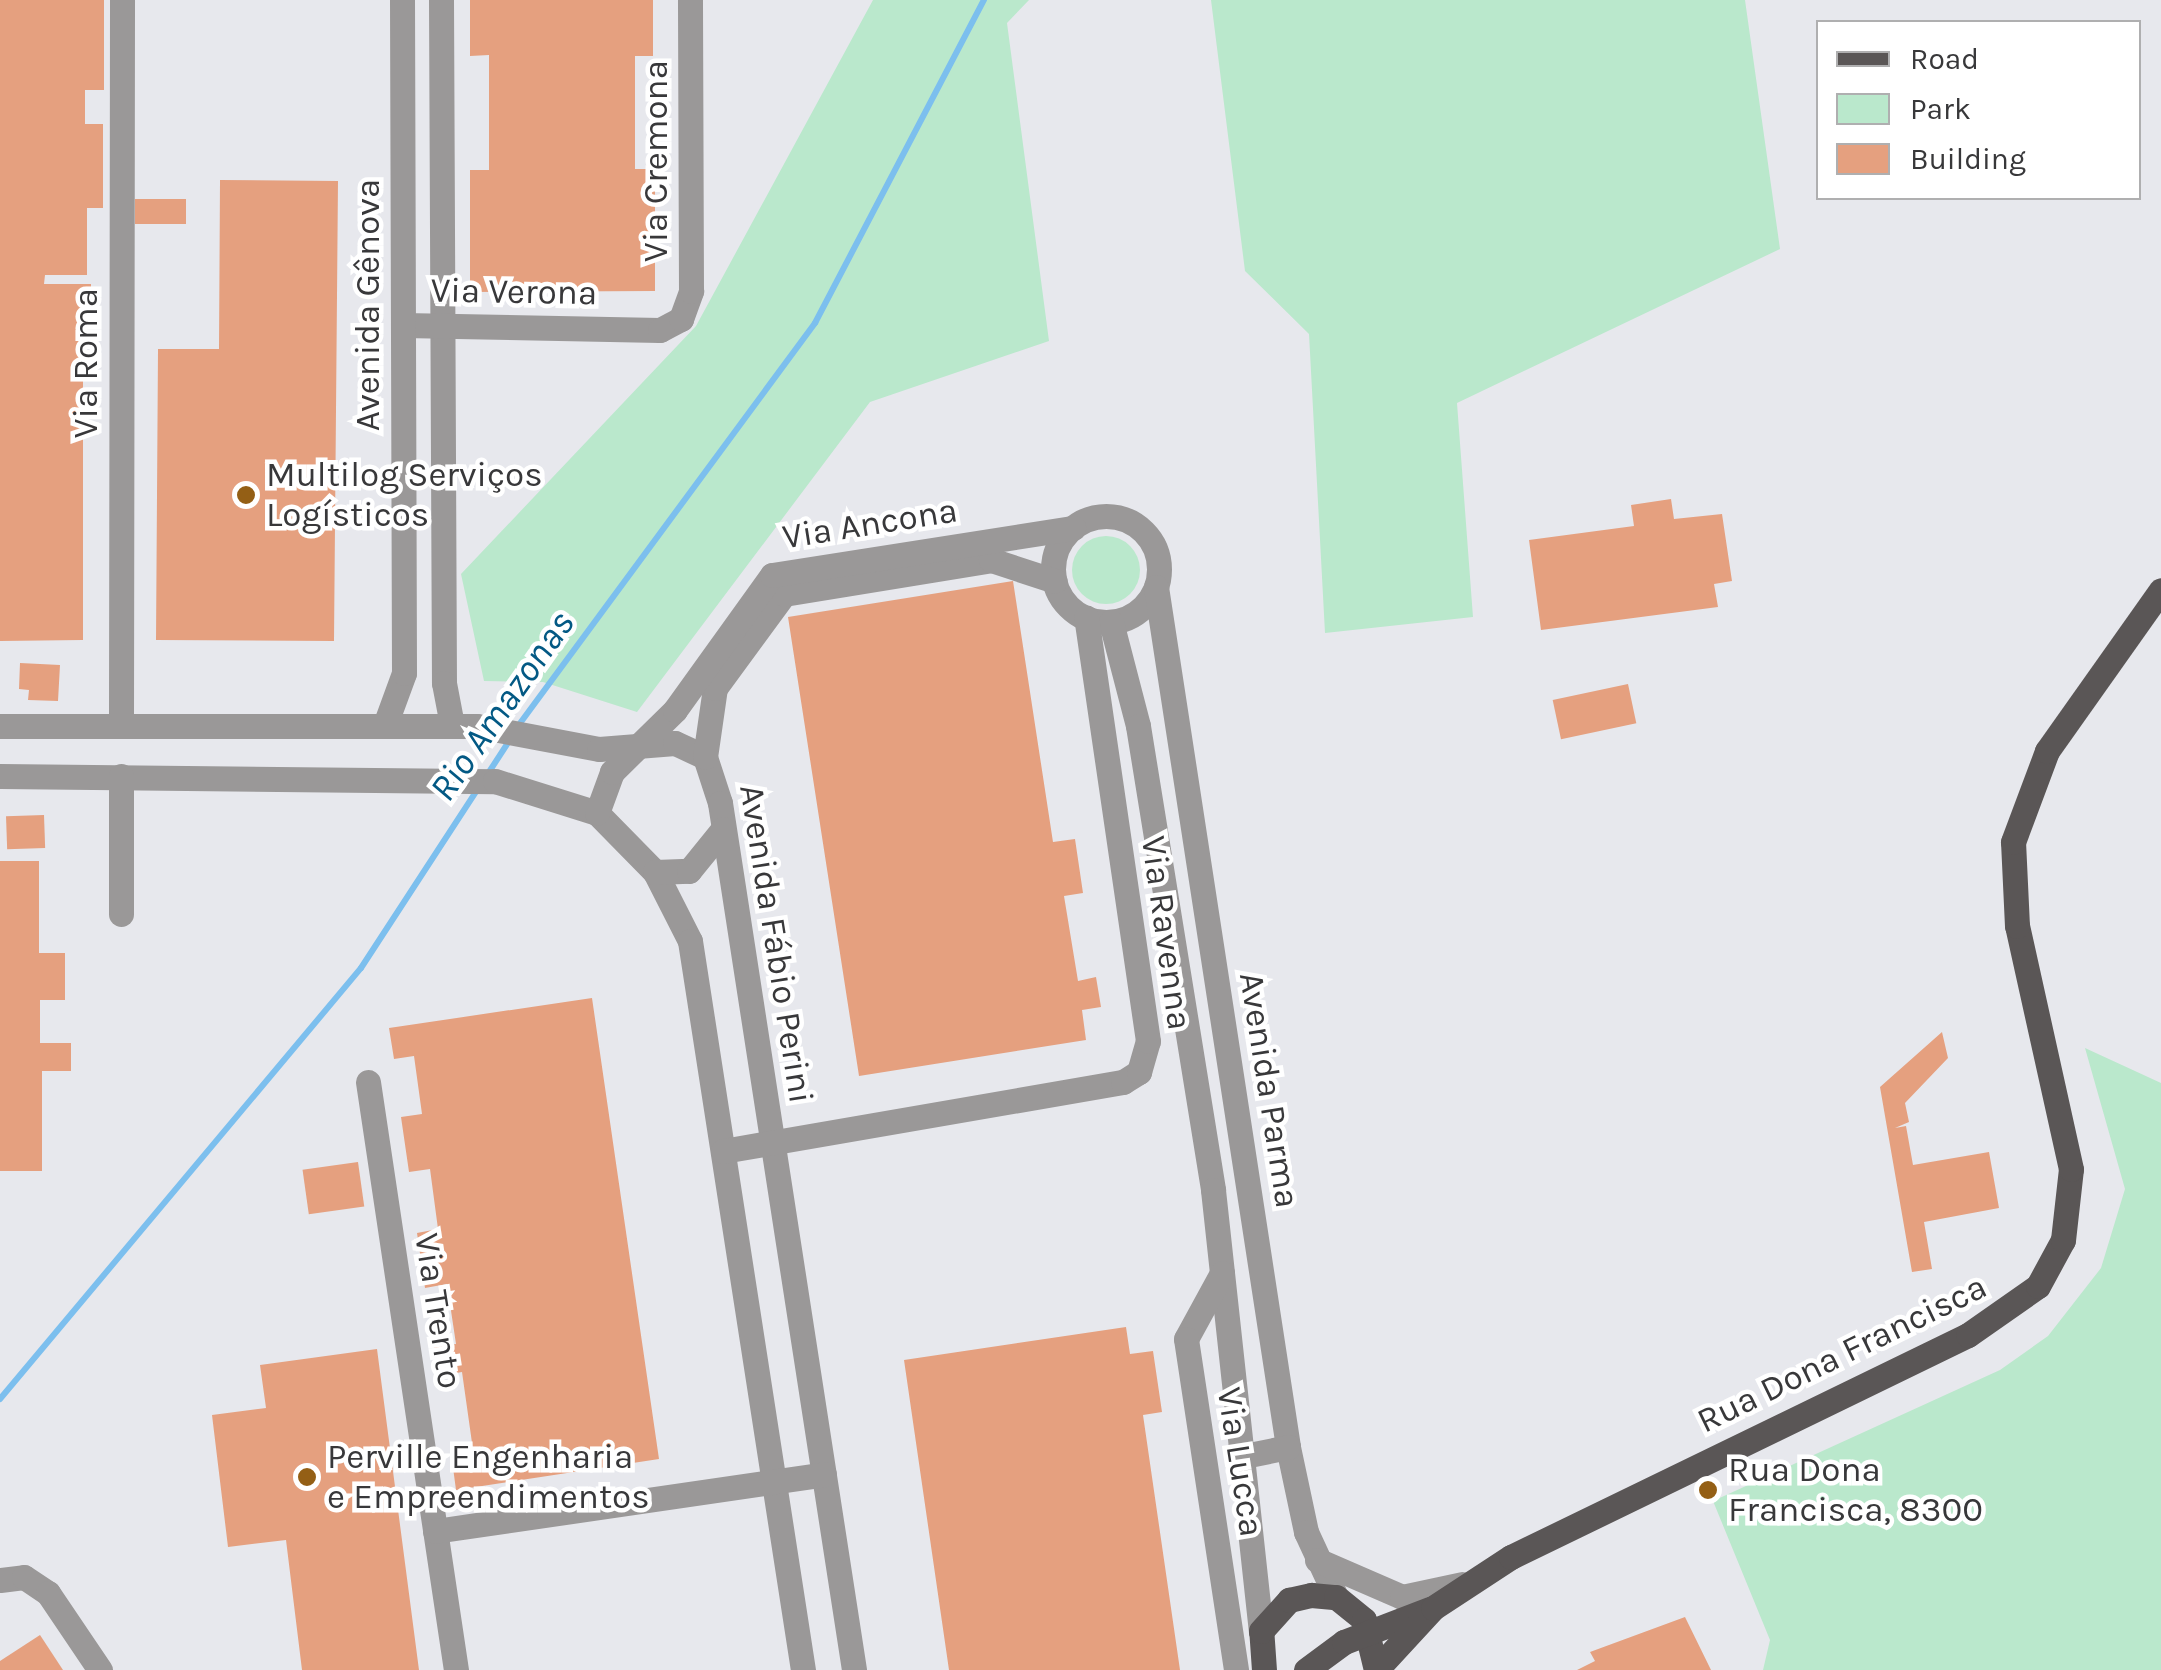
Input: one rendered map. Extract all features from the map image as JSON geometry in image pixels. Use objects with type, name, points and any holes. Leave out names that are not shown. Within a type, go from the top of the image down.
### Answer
[{"type":"main road","name":"Rua Dona Francisca","points":[[1376,1670],[1433,1608],[1471,1581],[2003,1316],[2053,1264],[2069,1217],[2071,1170],[2017,926],[2012,842],[2047,752],[2161,590]]},
{"type":"main road","points":[[1264,1670],[1261,1631],[1290,1600],[1336,1597],[1369,1631],[1376,1670]]},
{"type":"main road","name":"Rua Dona Francisca","points":[[1306,1670],[1369,1631],[1433,1608]]},
{"type":"street","name":"Via Roma","points":[[121,725],[122,0]]},
{"type":"street","name":"Avenida Gênova","points":[[385,725],[404,673],[402,0]]},
{"type":"street","points":[[441,0],[444,684],[452,725]]},
{"type":"street","name":"Via Cremona","points":[[681,319],[691,291],[690,0]]},
{"type":"street","name":"Via Verona","points":[[403,325],[660,330],[681,319]]},
{"type":"street","points":[[1101,516],[1143,530],[1158,557],[1156,587],[1139,611],[1098,620],[1055,580],[1056,552],[1073,528],[1101,516]]},
{"type":"street","name":"Via Ancona","points":[[641,746],[772,575],[1073,528]]},
{"type":"street","name":"Via Ancona","points":[[705,757],[716,688],[784,594],[991,560],[1055,580]]},
{"type":"street","name":"Avenida Parma","points":[[1156,587],[1288,1447],[1317,1560],[1336,1597]]},
{"type":"street","name":"Avenida Parma","points":[[1098,620],[1138,726],[1222,1272],[1239,1457],[1261,1631]]},
{"type":"street","name":"Via Ravenna","points":[[723,1150],[1123,1082],[1138,1072],[1148,1041],[1098,620]]},
{"type":"street","name":"Avenida Fábio Perini","points":[[0,726],[452,725],[494,728],[599,749],[674,743],[705,757],[724,829],[854,1670]]},
{"type":"street","points":[[598,813],[612,772],[641,746]]},
{"type":"street","points":[[0,776],[458,776],[495,780],[598,813],[655,872],[690,941],[803,1670]]},
{"type":"street","points":[[120,914],[121,776]]},
{"type":"street","points":[[655,872],[689,871],[724,829]]},
{"type":"street","name":"Via Trento","points":[[368,1082],[456,1670]]},
{"type":"street","points":[[1222,1272],[1259,1254]]},
{"type":"street","name":"Via Lucca","points":[[1222,1272],[1186,1338],[1236,1670]]},
{"type":"street","points":[[1239,1457],[1288,1447]]},
{"type":"street","points":[[436,1531],[824,1474]]},
{"type":"street","points":[[1317,1560],[1402,1597],[1471,1581]]},
{"type":"street","points":[[12,1579],[48,1592],[100,1670]]},
{"type":"green space","points":[[873,0],[1029,0],[1007,23],[1049,341],[870,402],[637,712],[543,682],[484,681],[461,574],[696,326]]},
{"type":"green space","points":[[1211,0],[1745,0],[1780,249],[1457,403],[1473,617],[1325,633],[1309,334],[1245,271]]},
{"type":"green space","points":[[1106,536],[1130,546],[1140,570],[1130,594],[1106,604],[1082,594],[1072,570],[1082,546]]},
{"type":"green space","points":[[2085,1048],[2161,1083],[2161,1670],[1763,1670],[1770,1640],[1713,1501],[2000,1370],[2048,1336],[2101,1268],[2125,1189]]},
{"type":"building","points":[[0,0],[104,0],[104,90],[85,90],[85,124],[103,124],[103,208],[87,208],[87,275],[45,275],[44,284],[91,284],[91,316],[83,316],[83,640],[0,641]]},
{"type":"building","points":[[470,0],[653,0],[653,56],[635,56],[635,169],[655,169],[655,291],[470,292],[470,170],[489,170],[489,55],[470,56]]},
{"type":"building","name":"Multilog Serviços Logísticos","points":[[220,180],[338,181],[334,641],[156,640],[158,349],[219,349]]},
{"type":"building","points":[[135,199],[186,199],[186,224],[135,224]]},
{"type":"building","points":[[1671,499],[1674,519],[1722,514],[1732,581],[1714,584],[1718,607],[1541,630],[1529,540],[1634,526],[1631,505]]},
{"type":"building","points":[[1013,581],[1053,842],[1075,839],[1083,893],[1064,896],[1078,981],[1096,977],[1101,1007],[1082,1010],[1086,1040],[859,1076],[788,617]]},
{"type":"building","points":[[20,663],[60,665],[58,701],[28,700],[29,690],[19,689]]},
{"type":"building","points":[[1628,684],[1636,723],[1561,739],[1553,700]]},
{"type":"building","points":[[44,815],[45,848],[7,849],[6,816]]},
{"type":"building","points":[[0,861],[39,861],[39,953],[65,953],[65,1000],[40,1000],[40,1043],[71,1043],[71,1071],[42,1071],[42,1171],[0,1171]]},
{"type":"building","points":[[592,998],[659,1459],[456,1490],[452,1460],[474,1457],[462,1372],[439,1376],[434,1347],[456,1344],[447,1284],[425,1288],[417,1233],[438,1229],[430,1169],[409,1172],[401,1117],[422,1114],[414,1056],[394,1059],[389,1028]]},
{"type":"building","points":[[1942,1032],[1948,1058],[1905,1103],[1909,1122],[1895,1128],[1906,1126],[1913,1165],[1989,1152],[1999,1208],[1924,1222],[1932,1269],[1912,1272],[1880,1087]]},
{"type":"building","points":[[358,1162],[364,1207],[309,1214],[303,1170]]},
{"type":"building","points":[[1126,1327],[1130,1354],[1153,1351],[1162,1412],[1143,1415],[1180,1670],[949,1670],[904,1360]]},
{"type":"building","name":"Perville Engenharia e Empreendimentos","points":[[377,1349],[419,1670],[302,1670],[286,1540],[228,1547],[212,1415],[266,1408],[260,1365]]},
{"type":"building","points":[[1685,1617],[1711,1670],[1577,1670],[1595,1661],[1590,1652]]},
{"type":"building","points":[[40,1635],[63,1670],[0,1670],[0,1661]]},
{"type":"waterway","name":"Rio Amazonas","points":[[518,726],[815,323],[984,0]]},
{"type":"waterway","name":"Rio Amazonas","points":[[489,772],[509,741]]},
{"type":"waterway","name":"Rio Amazonas","points":[[0,1399],[361,968],[479,787]]},
{"type":"place","name":"Multilog Serviços Logísticos","points":[[246,495]]},
{"type":"place","name":"Perville Engenharia e Empreendimentos","points":[[307,1477]]},
{"type":"place","name":"Rua Dona Francisca, 8300","points":[[1708,1490]]}]
